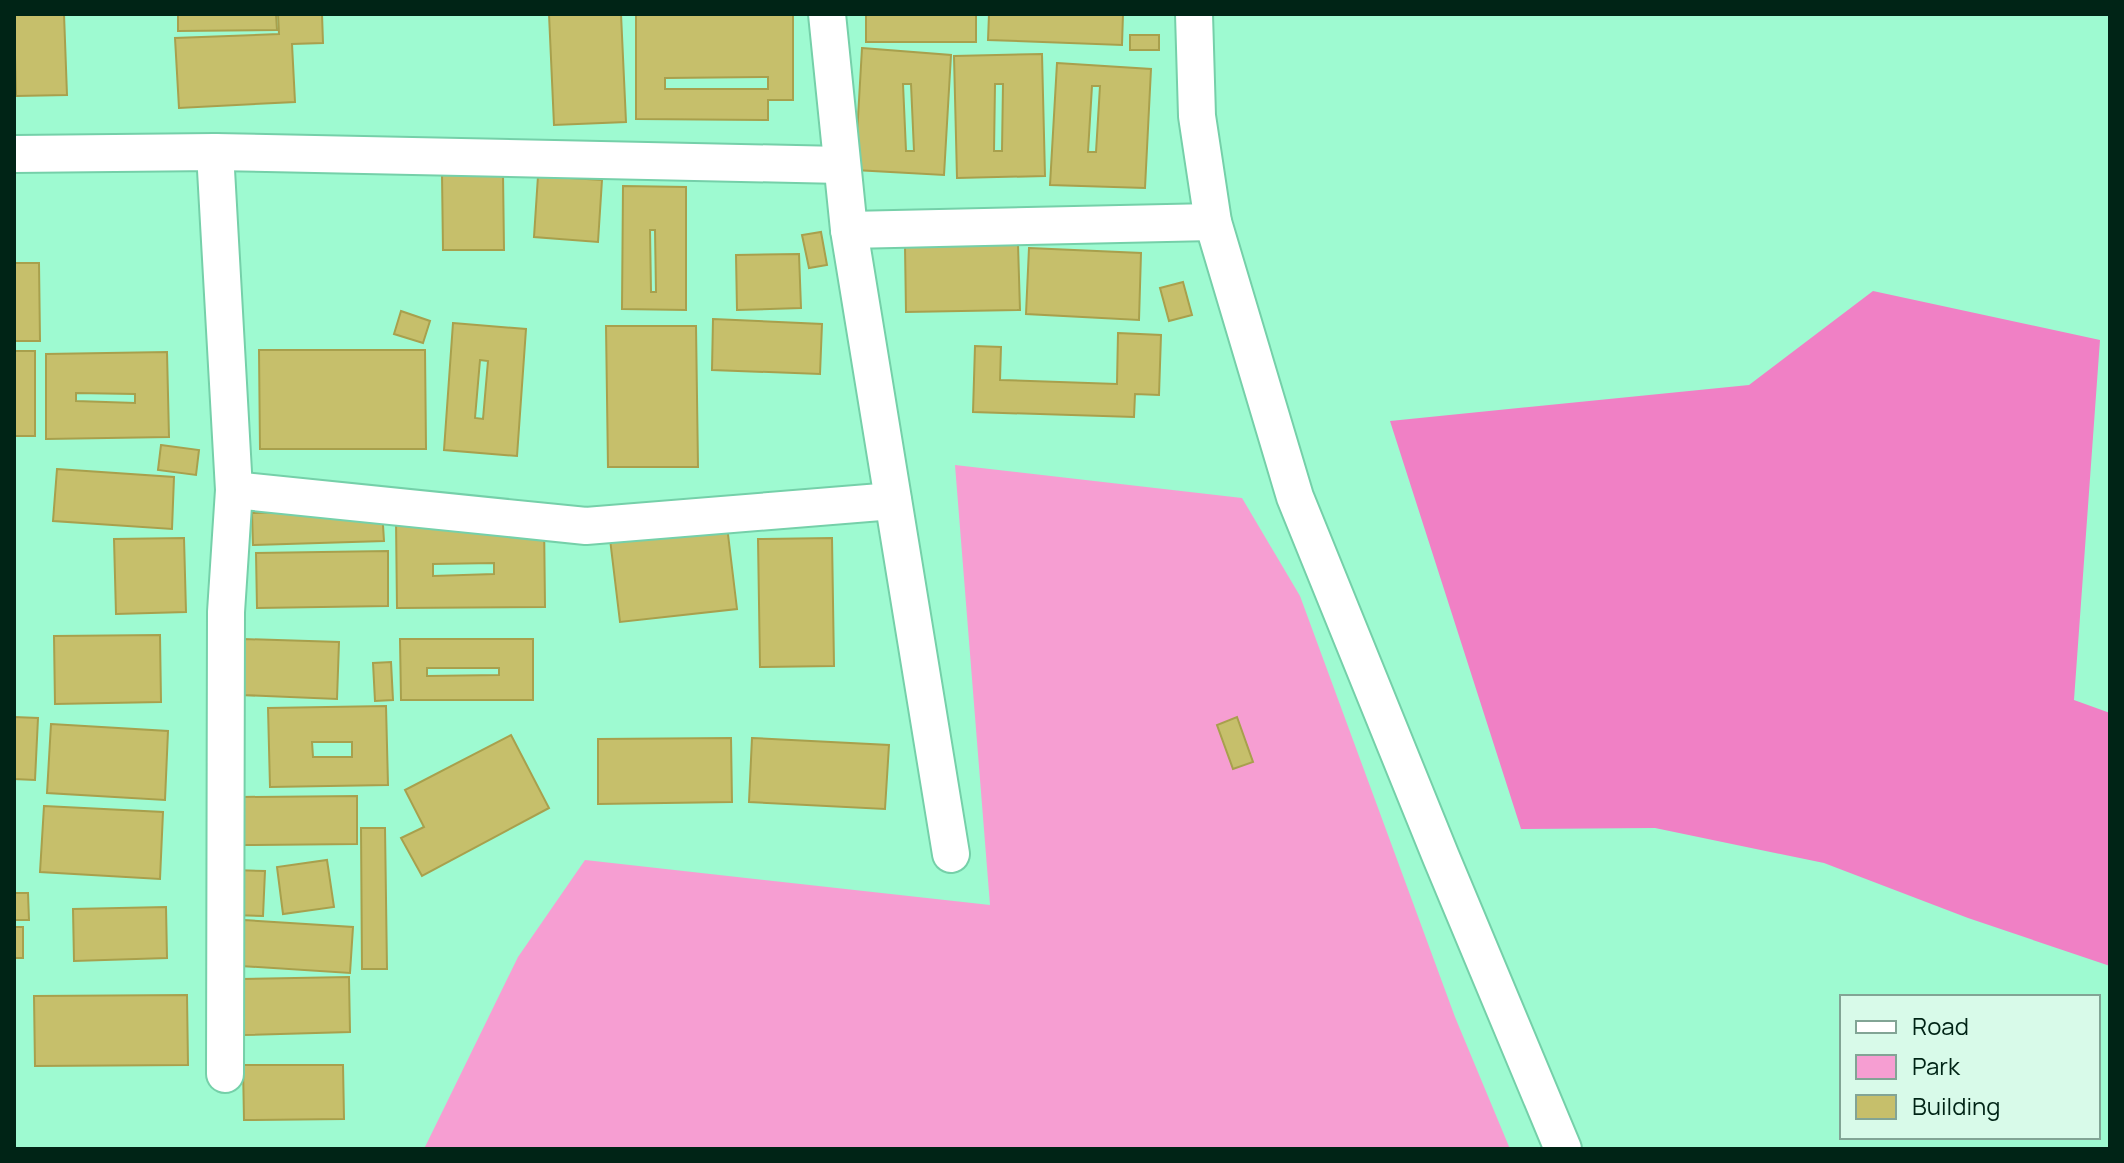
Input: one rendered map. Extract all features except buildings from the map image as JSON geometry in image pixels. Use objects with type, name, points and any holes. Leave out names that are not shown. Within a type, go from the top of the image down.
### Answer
[{"type":"street","points":[[827,14],[849,230],[951,854]]},
{"type":"street","points":[[1194,14],[1197,116],[1213,222],[1295,497],[1563,1149]]},
{"type":"street","points":[[14,154],[215,152],[842,165]]},
{"type":"street","points":[[215,152],[234,490],[226,612],[225,1074]]},
{"type":"street","points":[[849,230],[1213,222]]},
{"type":"street","points":[[234,490],[586,526],[893,501]]},
{"type":"green space","points":[[955,465],[1242,498],[1300,596],[1455,1017],[1510,1149],[424,1149],[518,957],[585,860],[990,905]]},
{"type":"shaded area","points":[[1873,291],[2100,340],[2074,700],[2110,713],[2110,966],[1968,918],[1824,863],[1655,828],[1521,829],[1390,421],[1749,385]]}]
